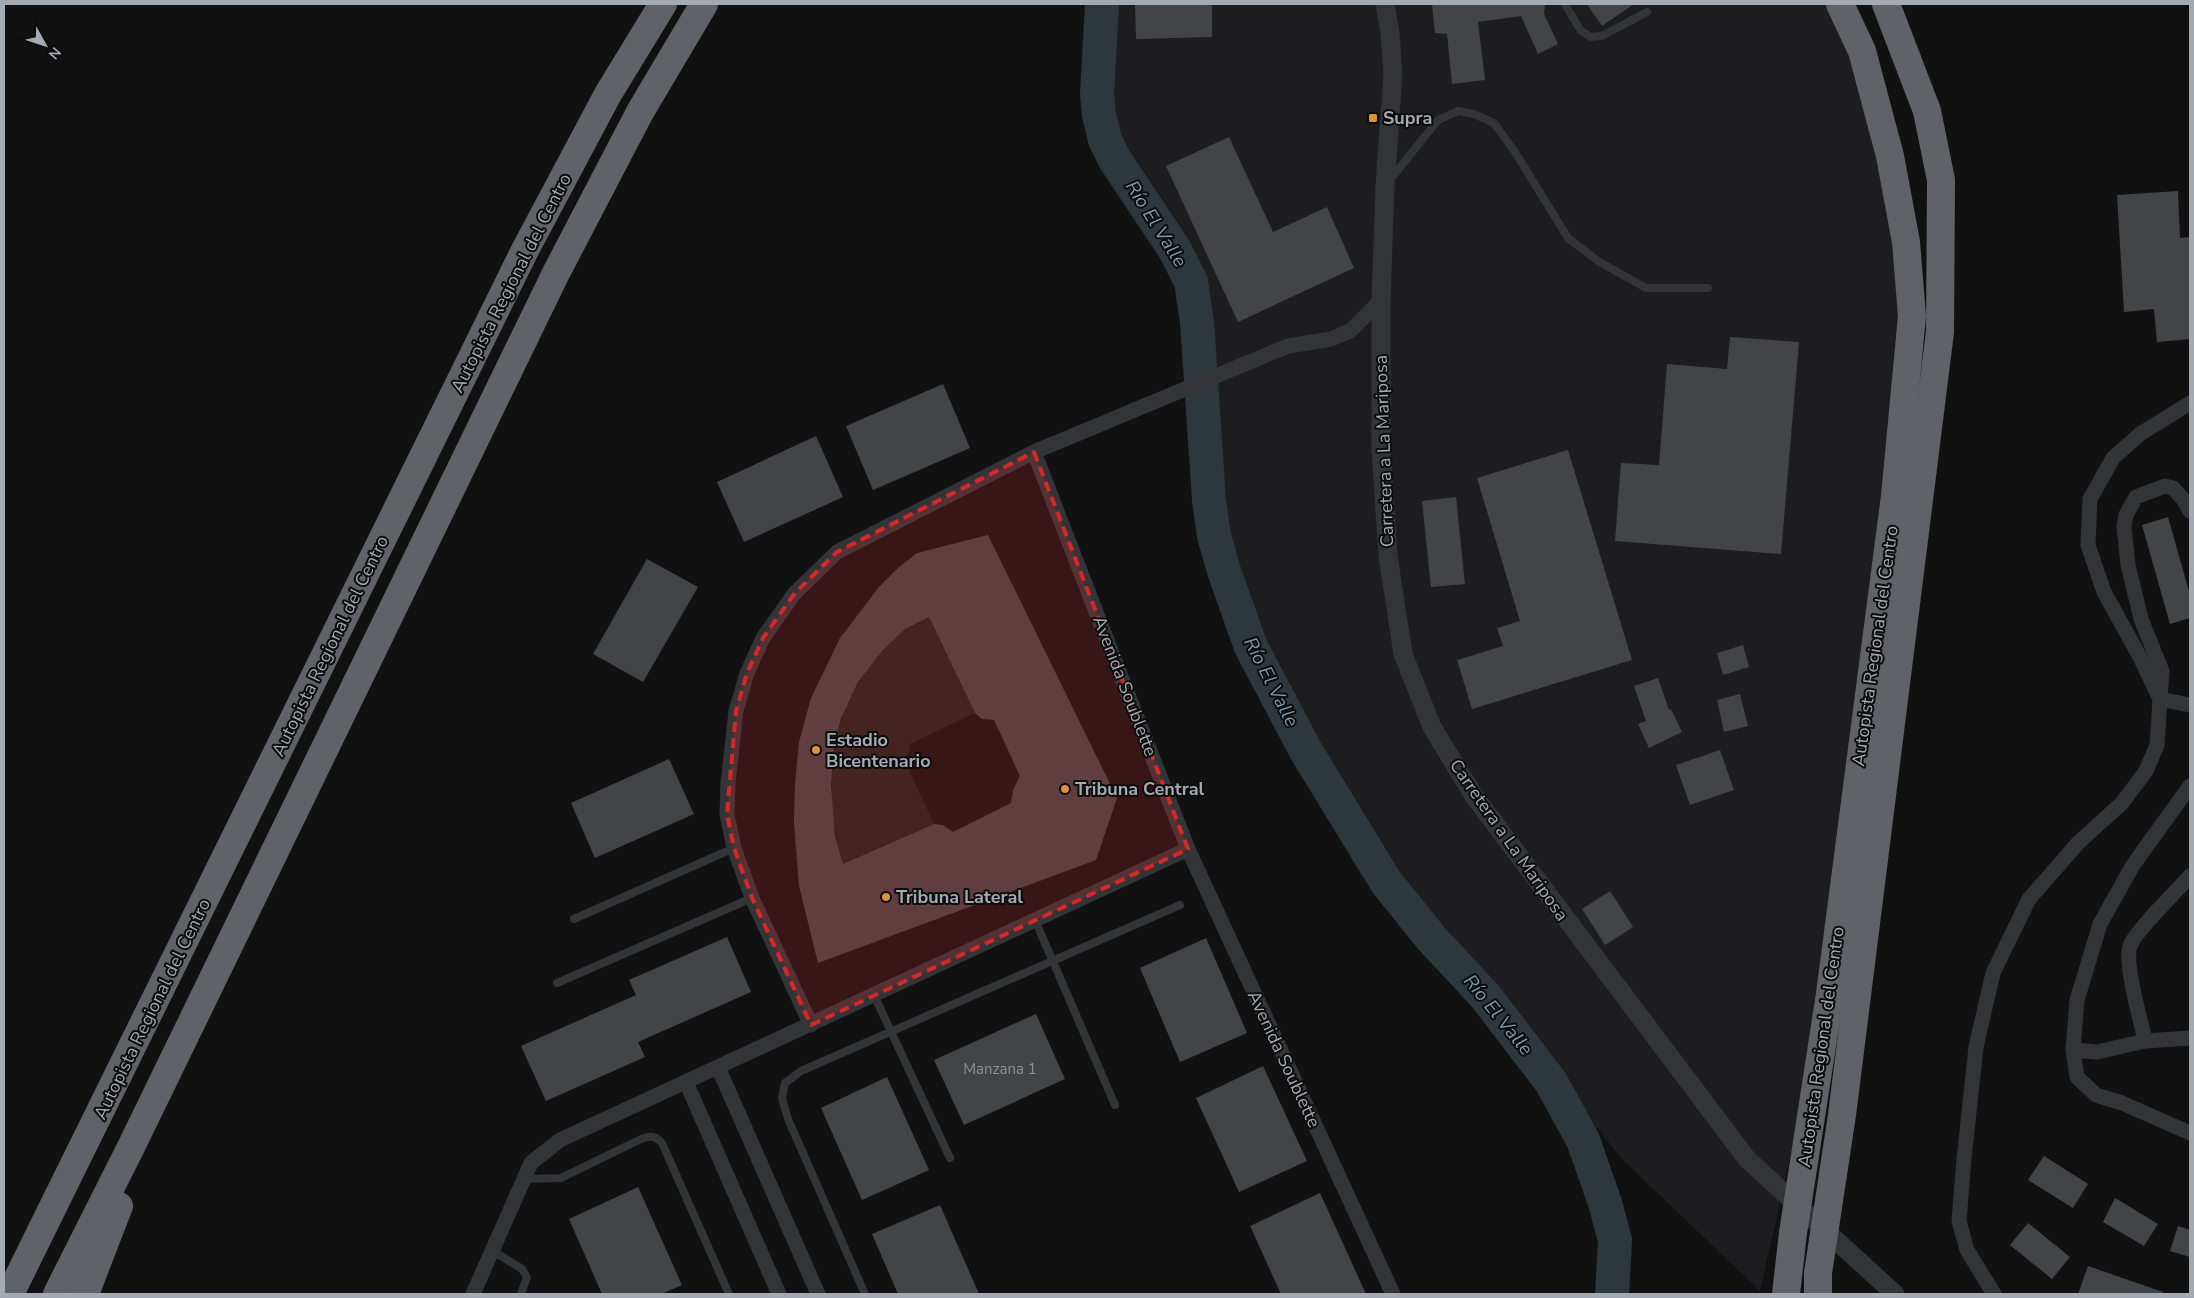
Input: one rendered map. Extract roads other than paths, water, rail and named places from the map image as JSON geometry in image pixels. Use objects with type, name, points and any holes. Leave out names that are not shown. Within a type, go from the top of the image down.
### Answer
[{"type":"highway","name":"Autopista Regional del Centro","points":[[10,1294],[525,250],[608,94],[663,4]]},
{"type":"highway","name":"Autopista Regional del Centro","points":[[57,1294],[131,1147],[556,273],[640,112],[704,4]]},
{"type":"highway","name":"Autopista Regional del Centro","points":[[1786,1294],[1793,1233],[1830,994],[1895,496],[1912,316],[1906,242],[1890,156],[1862,51],[1840,4]]},
{"type":"highway","name":"Autopista Regional del Centro","points":[[1818,1284],[1842,1115],[1940,332],[1941,180],[1927,111],[1886,4]]},
{"type":"highway","points":[[85,1294],[131,1174],[131,1147]]},
{"type":"highway","points":[[4,1269],[43,1229]]},
{"type":"street","name":"Carretera a La Mariposa","points":[[1385,4],[1390,33],[1393,74],[1384,186],[1381,300],[1381,450],[1388,556],[1403,654],[1432,727],[1474,796],[1747,1159],[1895,1294]]},
{"type":"street","points":[[810,1025],[752,898],[734,848],[728,814],[728,783],[736,712],[747,673],[763,638],[794,594],[837,552],[1034,452],[1168,394],[1288,346],[1337,336],[1350,330],[1381,300]]},
{"type":"street","points":[[2160,699],[2140,657],[2104,592],[2088,545],[2090,499],[2114,458],[2140,434],[2190,403]]},
{"type":"street","name":"Avenida Soublette","points":[[1034,452],[1188,849],[1393,1294]]},
{"type":"street","points":[[1994,1294],[1967,1250],[1959,1221],[1976,1047],[1993,973],[2029,899],[2078,843],[2122,803],[2146,771],[2157,745],[2162,671],[2142,620],[2128,565],[2124,527],[2126,515],[2136,497],[2165,486],[2173,488],[2183,499],[2190,511]]},
{"type":"street","points":[[2160,699],[2190,705]]},
{"type":"street","points":[[2190,786],[2133,865],[2100,924],[2077,1000],[2074,1050],[2077,1077],[2096,1095],[2122,1103],[2190,1133]]},
{"type":"street","points":[[474,1294],[531,1163],[560,1140],[1188,849]]},
{"type":"street","points":[[2145,1041],[2129,961],[2130,946],[2139,932],[2190,876]]},
{"type":"street","points":[[2074,1050],[2097,1052],[2145,1041],[2190,1038]]},
{"type":"street","points":[[718,1067],[818,1294]]},
{"type":"street","points":[[686,1082],[779,1294]]},
{"type":"lane","points":[[1565,4],[1581,31],[1591,38],[1602,36],[1647,12]]},
{"type":"lane","points":[[1384,186],[1438,120],[1458,111],[1474,114],[1494,124],[1515,152],[1568,238],[1598,261],[1646,288],[1708,288]]},
{"type":"lane","points":[[574,919],[734,848]]},
{"type":"lane","points":[[557,983],[752,898]]},
{"type":"lane","points":[[865,1294],[788,1119],[782,1098],[785,1083],[801,1071],[1180,905]]},
{"type":"lane","points":[[1034,920],[1114,1106]]},
{"type":"lane","points":[[874,995],[950,1158]]},
{"type":"lane","points":[[524,1179],[561,1178],[640,1139],[649,1136],[656,1137],[662,1143],[729,1294]]},
{"type":"lane","points":[[493,1251],[522,1268],[527,1277],[521,1294]]},
{"type":"waterway","name":"Río El Valle","points":[[1102,4],[1097,94],[1099,115],[1105,140],[1115,160],[1175,250],[1191,282],[1197,322],[1209,500],[1214,536],[1224,571],[1251,647],[1306,751],[1386,882],[1432,939],[1486,997],[1551,1082],[1583,1140],[1605,1203],[1615,1240],[1612,1294]]},
{"type":"place","name":"Supra","points":[[1373,118]]},
{"type":"place","name":"Estadio Bicentenario","points":[[816,750]]},
{"type":"place","name":"Tribuna Central","points":[[1065,789]]},
{"type":"place","name":"Tribuna Lateral","points":[[886,897]]}]
